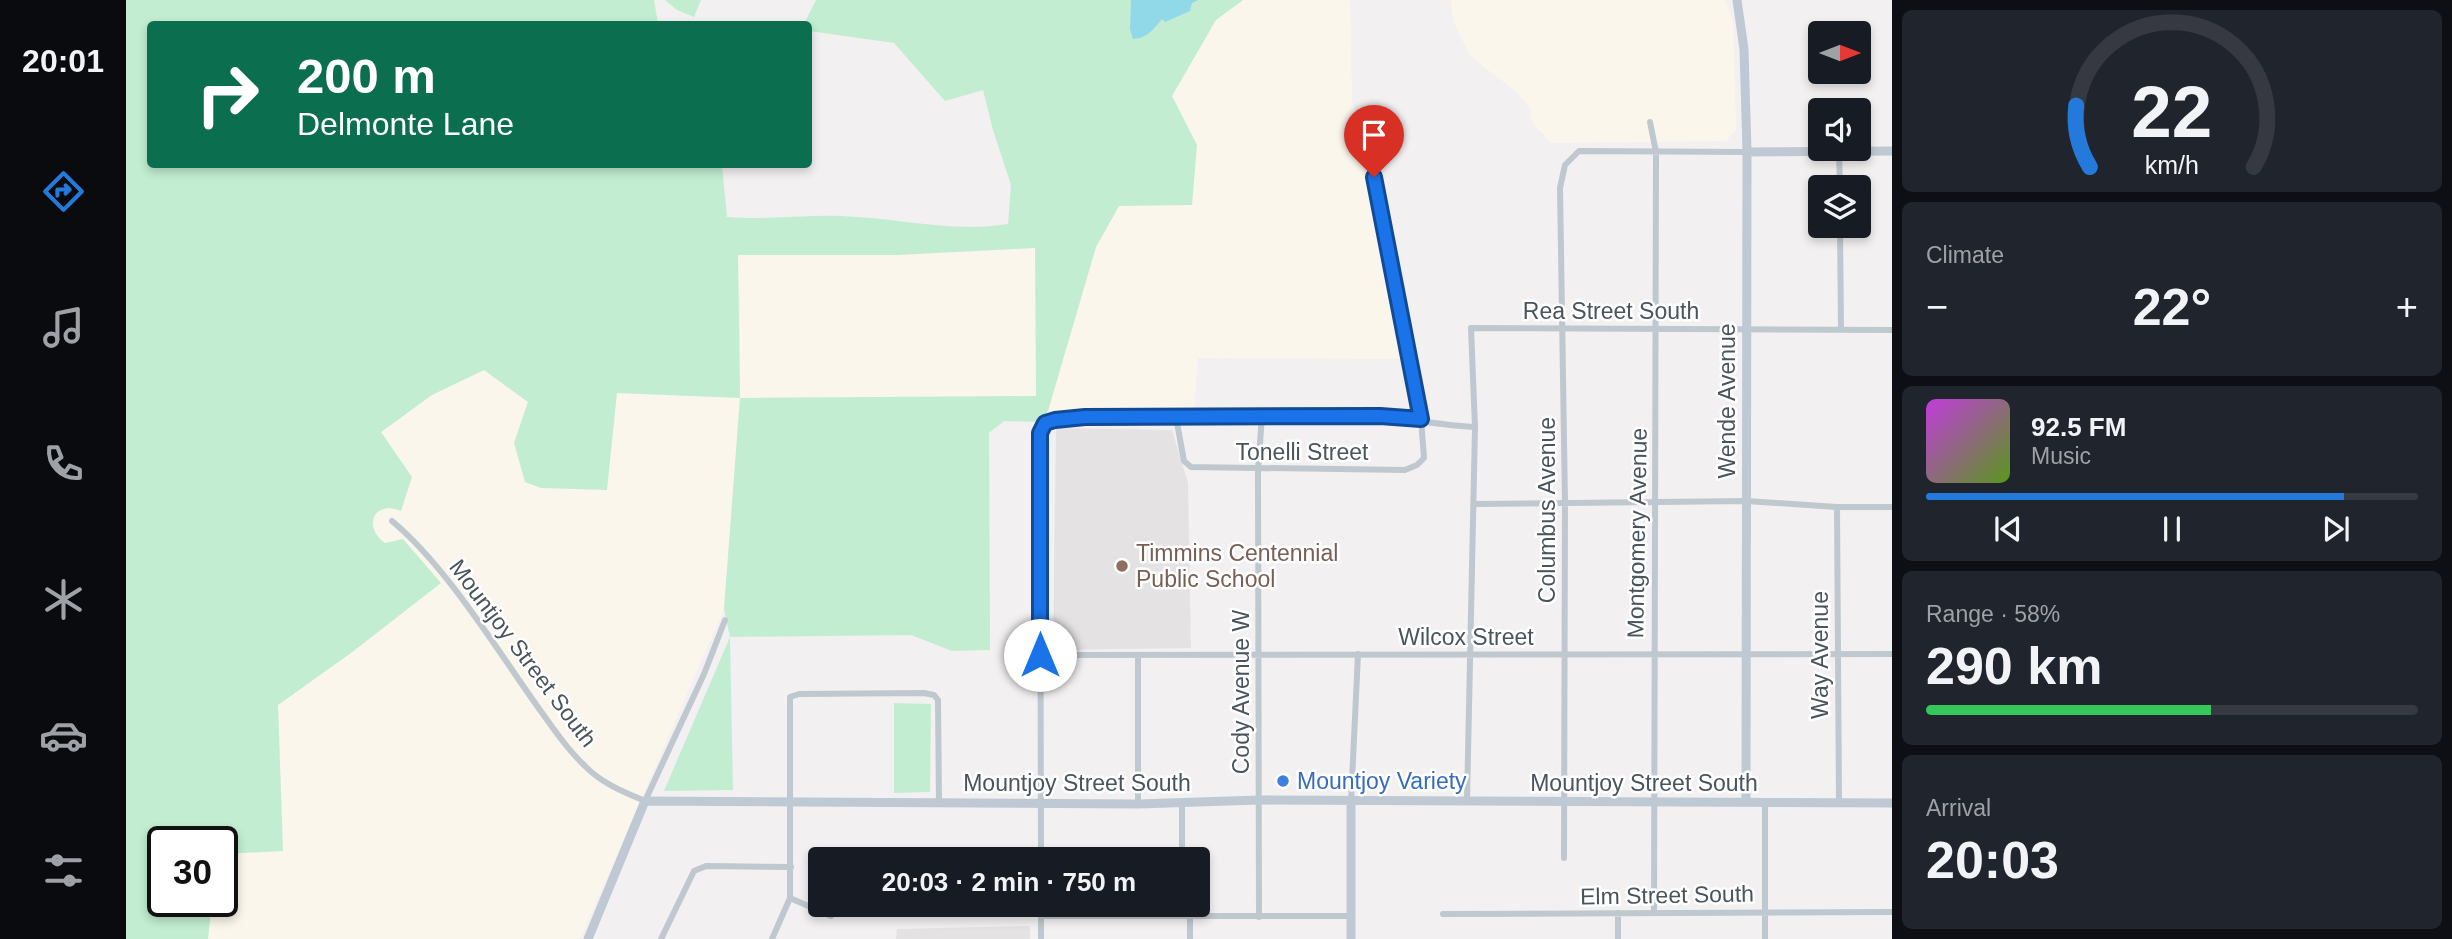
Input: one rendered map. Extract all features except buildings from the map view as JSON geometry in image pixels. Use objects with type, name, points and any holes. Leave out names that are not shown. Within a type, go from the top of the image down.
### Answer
[{"type":"street","name":"Wende Avenue","points":[[1737,0],[1744,49],[1746,152],[1746,802]]},
{"type":"street","name":"Montgomery Avenue","points":[[1650,122],[1656,152],[1654,913]]},
{"type":"street","name":"Columbus Avenue","points":[[1563,858],[1565,503],[1560,188],[1565,165],[1579,151],[1746,152]]},
{"type":"street","points":[[1746,152],[1808,151]]},
{"type":"street","points":[[1871,151],[1892,151]]},
{"type":"street","points":[[1374,177],[1421,419]]},
{"type":"street","points":[[1840,238],[1841,330]]},
{"type":"street","name":"Rea Street South","points":[[1475,428],[1471,328],[1892,330]]},
{"type":"street","name":"Cody Avenue W","points":[[1259,917],[1258,470],[1262,416]]},
{"type":"street","points":[[1041,847],[1040,433],[1045,423],[1055,420],[1085,417],[1380,416],[1421,419],[1438,425],[1475,428],[1467,801]]},
{"type":"street","name":"Tonelli Street","points":[[1176,417],[1184,461],[1191,467],[1258,470],[1405,470],[1417,465],[1424,457],[1421,419]]},
{"type":"street","points":[[1474,504],[1746,501],[1837,507],[1892,506]]},
{"type":"street","name":"Way Avenue","points":[[1837,507],[1839,803]]},
{"type":"street","name":"Mountjoy Street South","points":[[392,521],[406,532],[444,577],[552,726],[586,767],[611,786],[645,801],[1138,804],[1259,800],[1892,803]]},
{"type":"street","points":[[588,939],[725,620]]},
{"type":"street","points":[[1351,939],[1351,802],[1358,654]]},
{"type":"street","name":"Wilcox Street","points":[[1040,655],[1892,654]]},
{"type":"street","points":[[1138,804],[1139,655]]},
{"type":"street","points":[[772,939],[790,898],[790,697],[799,694],[934,695],[938,700],[939,803]]},
{"type":"street","points":[[1765,802],[1765,939]]},
{"type":"street","points":[[1182,803],[1182,847]]},
{"type":"street","points":[[661,939],[694,871],[706,866],[791,867]]},
{"type":"street","points":[[790,898],[808,906]]},
{"type":"street","name":"Elm Street South","points":[[1443,914],[1892,912]]},
{"type":"street","points":[[1618,913],[1618,939]]},
{"type":"street","points":[[1210,916],[1351,916]]},
{"type":"street","points":[[1041,917],[1041,939]]},
{"type":"street","points":[[1190,939],[1191,917]]},
{"type":"shaded area","points":[[1243,0],[1350,0],[1352,102],[1378,173],[1416,359],[1198,358],[1194,411],[1048,411],[1096,247],[1119,206],[1197,145],[1172,96],[1216,20]]},
{"type":"shaded area","points":[[1451,0],[1725,0],[1733,21],[1736,129],[1726,141],[1551,143],[1532,122],[1530,107],[1513,89],[1470,56],[1453,21]]},
{"type":"shaded area","points":[[1035,248],[1037,396],[740,398],[737,255],[965,252]]},
{"type":"shaded area","points":[[484,370],[528,402],[514,443],[617,393],[740,398],[724,609],[580,939],[208,939],[210,917],[238,917],[238,853],[283,850],[278,705],[440,583],[403,540],[385,543],[376,536],[372,524],[376,514],[383,508],[392,507],[381,432],[432,395]]},
{"type":"shaded area","name":"Timmins Centennial Public School","points":[[1056,428],[1172,430],[1188,483],[1191,648],[1053,650]]},
{"type":"shaded area","points":[[1030,926],[1030,939],[896,939],[897,929]]},
{"type":"green space","points":[[126,0],[654,0],[658,21],[147,21],[147,168],[722,168],[727,217],[841,216],[966,227],[1008,224],[1011,185],[983,90],[945,101],[894,43],[812,31],[812,21],[806,21],[816,0],[1243,0],[1216,20],[1172,96],[1197,145],[1192,205],[1119,206],[1096,247],[1048,411],[1039,422],[1004,421],[989,433],[990,650],[952,651],[911,635],[730,637],[724,609],[740,398],[617,393],[607,490],[541,488],[525,482],[514,443],[528,402],[484,370],[432,395],[381,432],[412,477],[401,511],[384,509],[378,512],[374,516],[374,529],[385,543],[403,539],[441,583],[351,653],[278,705],[283,851],[238,853],[238,826],[147,826],[147,917],[210,917],[208,939],[126,939]],"holes":[[[1035,248],[1036,396],[740,398],[738,255],[898,255]]]},
{"type":"green space","points":[[665,0],[701,0],[694,17],[677,10]]},
{"type":"green space","points":[[730,637],[733,790],[664,791]]},
{"type":"green space","points":[[894,703],[931,704],[930,792],[894,793]]},
{"type":"water","points":[[1131,0],[1198,0],[1192,3],[1190,11],[1165,22],[1162,19],[1146,35],[1133,39],[1130,29]]},
{"type":"place","name":"Timmins Centennial Public School","points":[[1122,566]]},
{"type":"place","name":"Mountjoy Variety","points":[[1283,781]]},
{"type":"route","points":[[1040,655],[1040,433],[1045,423],[1085,417],[1380,416],[1421,419],[1374,177]]}]
